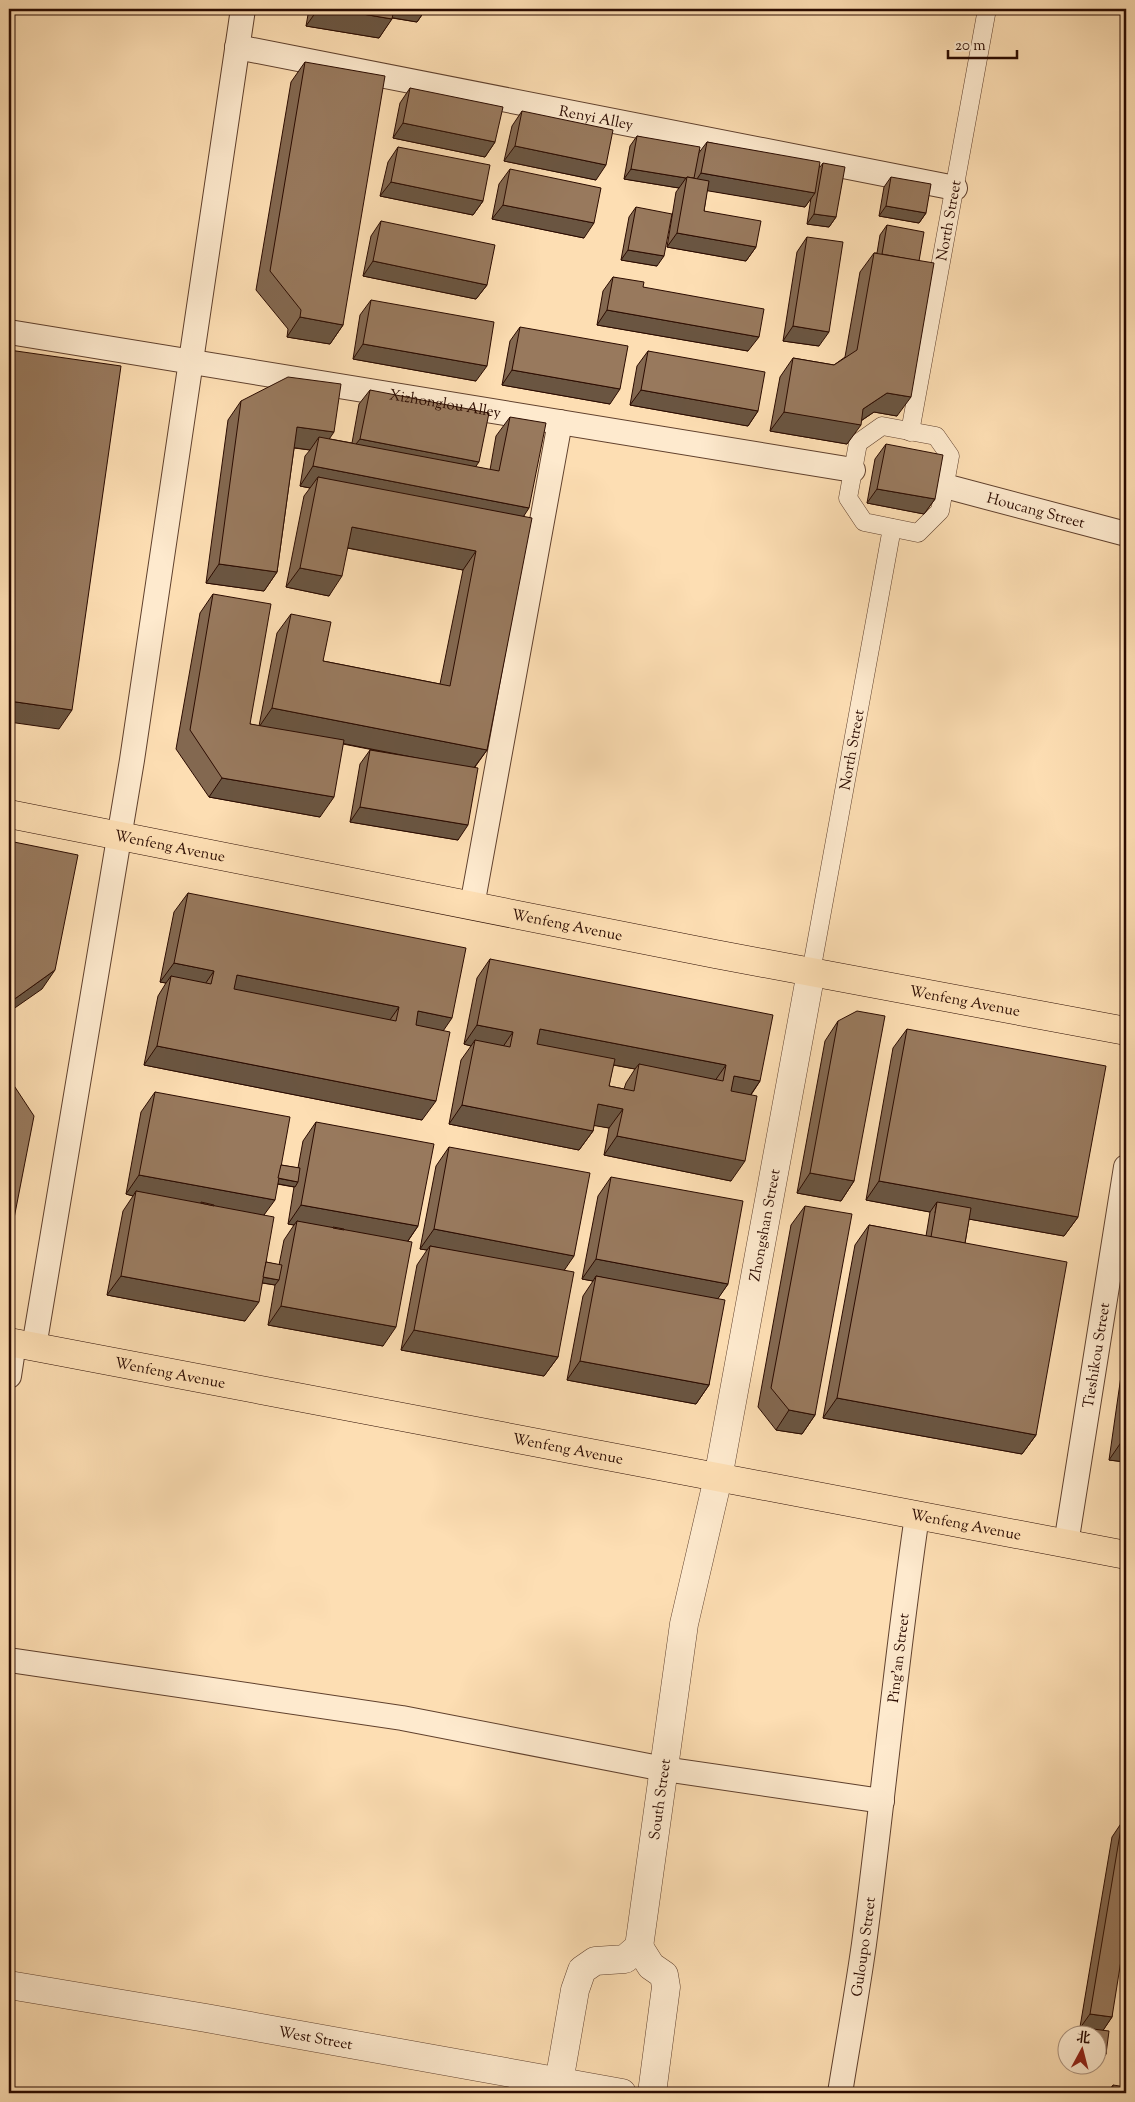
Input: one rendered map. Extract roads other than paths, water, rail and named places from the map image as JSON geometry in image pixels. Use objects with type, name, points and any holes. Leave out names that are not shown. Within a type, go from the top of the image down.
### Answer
[{"type":"main road","name":"Wenfeng Avenue","points":[[9,814],[811,972],[1126,1031]]},
{"type":"main road","name":"Wenfeng Avenue","points":[[19,1344],[1126,1555]]},
{"type":"street","points":[[9,1376],[19,1344],[119,836],[243,9]]},
{"type":"street","name":"North Street","points":[[910,432],[988,9]]},
{"type":"street","name":"Renyi Alley","points":[[237,47],[955,188]]},
{"type":"street","name":"Xizhonglou Alley","points":[[9,332],[853,470]]},
{"type":"street","points":[[472,906],[560,422]]},
{"type":"street","points":[[882,426],[910,432],[936,436],[950,456],[940,511],[918,533],[864,522],[848,498],[858,443],[882,426]]},
{"type":"street","name":"Houcang Street","points":[[945,486],[1126,534]]},
{"type":"street","name":"North Street","points":[[811,972],[892,528]]},
{"type":"street","name":"Zhongshan Street","points":[[718,1478],[811,972]]},
{"type":"street","name":"Tieshikou Street","points":[[1066,1544],[1126,1167]]},
{"type":"street","name":"South Street","points":[[639,1946],[684,1624],[718,1478]]},
{"type":"street","name":"Ping'an Street","points":[[882,1801],[900,1632],[917,1516]]},
{"type":"street","points":[[9,1660],[402,1718],[664,1769],[882,1801]]},
{"type":"street","name":"Guloupo Street","points":[[840,2093],[864,1946],[882,1801]]},
{"type":"street","points":[[559,2082],[575,1990],[582,1970],[594,1961],[625,1959],[639,1946],[651,1966],[664,1975],[666,1987],[652,2093]]},
{"type":"street","name":"West Street","points":[[9,1985],[196,2016],[620,2093]]}]
